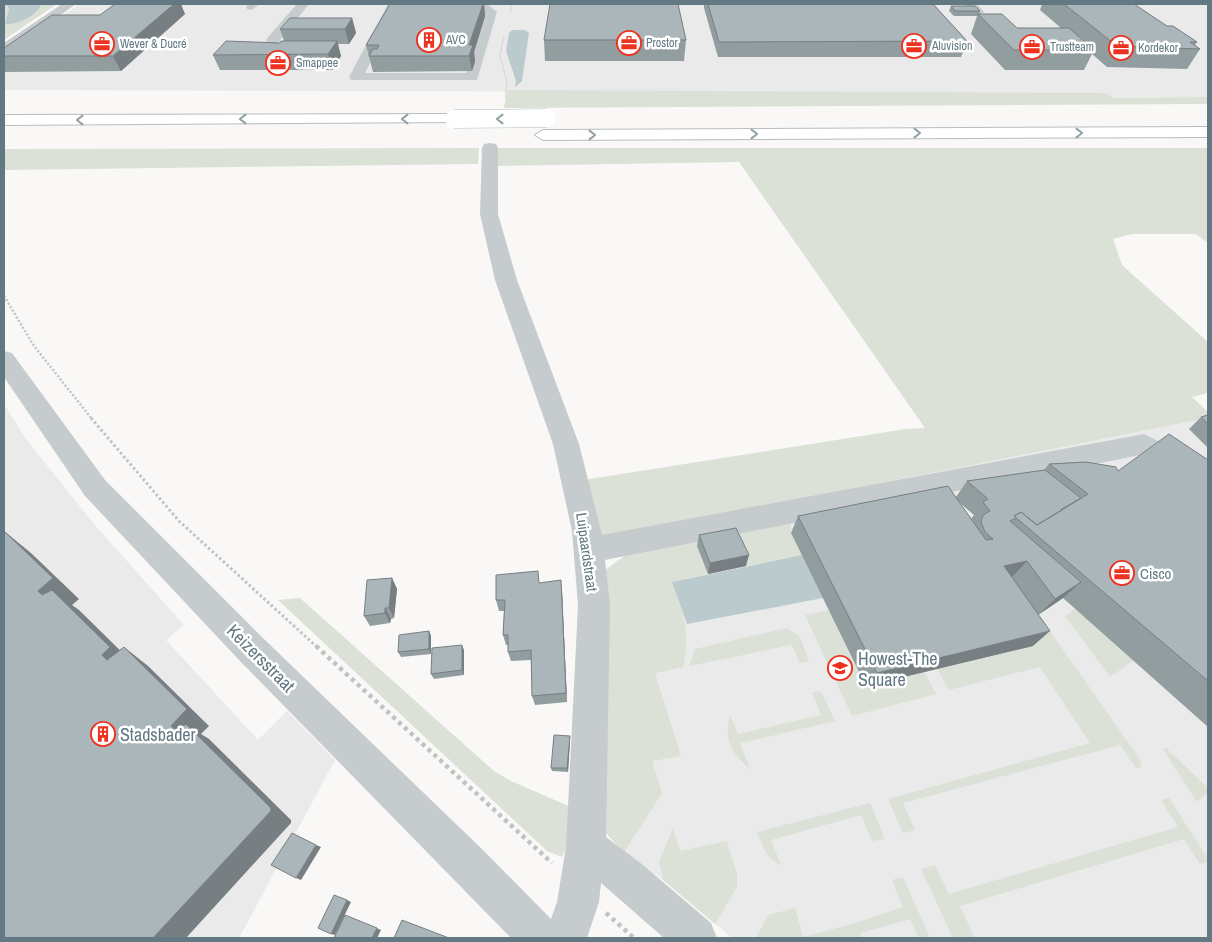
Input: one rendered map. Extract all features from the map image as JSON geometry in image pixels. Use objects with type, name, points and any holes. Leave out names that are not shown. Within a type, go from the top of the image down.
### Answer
[{"type":"highway","points":[[1011,117],[1208,117]]},
{"type":"highway","points":[[4,120],[567,118]]},
{"type":"highway","points":[[525,135],[1208,133]]},
{"type":"street","points":[[4,42],[61,4]]},
{"type":"street","points":[[4,49],[70,4]]},
{"type":"street","points":[[274,40],[303,4]]},
{"type":"street","points":[[394,4],[356,77],[472,77],[491,12],[480,4]]},
{"type":"street","name":"Luipaardstraat","points":[[488,140],[490,214],[506,280],[566,444],[587,530],[589,550],[594,605],[573,858],[578,902],[566,938]]},
{"type":"street","name":"Keizersstraat","points":[[4,359],[95,488],[252,650],[470,865],[540,938]]},
{"type":"street","points":[[589,550],[1144,444],[1208,479]]},
{"type":"street","points":[[573,858],[629,879],[696,938]]},
{"type":"path","points":[[508,18],[512,4]]},
{"type":"path","points":[[504,100],[507,82],[500,55],[506,27]]},
{"type":"path","points":[[4,296],[29,339],[72,395],[179,520],[573,858]]},
{"type":"path","points":[[620,926],[634,938]]},
{"type":"shaded area","points":[[4,4],[57,4],[4,40]]},
{"type":"shaded area","points":[[7,4],[41,5],[27,19],[7,24],[5,23],[9,10]]},
{"type":"shaded area","points":[[79,4],[1208,4],[1208,97],[1114,98],[1106,93],[4,90],[4,58]]},
{"type":"shaded area","points":[[512,30],[525,30],[529,33],[522,81],[515,87],[516,81],[506,51],[509,33]]},
{"type":"shaded area","points":[[507,90],[1106,93],[1114,98],[1208,97],[1208,104],[504,108]]},
{"type":"shaded area","points":[[479,148],[478,164],[4,170],[4,149]]},
{"type":"shaded area","points":[[498,148],[1208,148],[1208,243],[1196,234],[1132,234],[1113,239],[1122,265],[1208,342],[1208,393],[1192,397],[1208,412],[1208,418],[605,538],[594,530],[583,480],[906,429],[925,428],[739,162],[497,166]]},
{"type":"shaded area","name":"Stadsbader","points":[[4,404],[26,439],[94,524],[184,625],[166,640],[258,740],[287,711],[335,760],[239,938],[4,938]]},
{"type":"shaded area","name":"Howest-The Square","points":[[1208,418],[1208,938],[732,938],[663,880],[624,852],[602,573],[616,561],[745,510]]},
{"type":"shaded area","points":[[790,523],[791,533],[802,555],[746,566],[733,539],[698,546],[708,574],[672,582],[685,623],[686,644],[683,667],[655,673],[681,756],[652,761],[662,793],[624,852],[596,823],[602,573],[627,554]]},
{"type":"shaded area","points":[[802,555],[823,598],[687,624],[672,582]]},
{"type":"shaded area","points":[[1012,577],[1139,758],[1142,767],[1136,768],[1120,745],[903,803],[915,830],[903,833],[888,799],[1090,743],[1040,667],[949,690],[937,669]]},
{"type":"shaded area","points":[[300,598],[494,771],[511,781],[573,808],[568,843],[562,857],[547,851],[278,600]]},
{"type":"shaded area","points":[[1076,608],[1134,660],[1110,677],[1065,616]]},
{"type":"shaded area","points":[[829,610],[866,686],[924,672],[936,694],[852,716],[805,615]]},
{"type":"shaded area","points":[[787,628],[800,637],[809,661],[800,663],[792,645],[689,666],[695,649]]},
{"type":"shaded area","points":[[821,691],[835,721],[740,743],[750,769],[733,751],[728,739],[730,715],[738,734],[821,715],[812,692]]},
{"type":"shaded area","points":[[1166,748],[1208,788],[1208,792],[1197,802],[1163,749]]},
{"type":"shaded area","points":[[1169,798],[1208,859],[1208,862],[1200,864],[1184,839],[960,906],[974,937],[953,938],[921,869],[935,865],[949,894],[1178,827],[1161,800]]},
{"type":"shaded area","points":[[870,803],[885,839],[872,841],[861,815],[771,840],[781,865],[768,856],[757,832]]},
{"type":"shaded area","points":[[673,828],[680,851],[727,841],[737,874],[737,887],[715,924],[663,880],[659,861]]},
{"type":"shaded area","points":[[903,877],[930,938],[919,938],[910,919],[860,933],[862,938],[756,938],[768,915],[795,908],[803,937],[856,923],[903,907],[892,880]]},
{"type":"building","points":[[115,4],[174,4],[113,56],[4,56],[4,48],[52,15],[100,15]]},
{"type":"building","name":"AVC","points":[[390,4],[483,4],[469,45],[473,45],[469,56],[369,56],[373,49],[377,49],[379,45],[366,45]]},
{"type":"building","points":[[550,4],[678,4],[686,40],[544,40]]},
{"type":"building","points":[[708,4],[933,4],[967,41],[719,42]]},
{"type":"building","points":[[1064,4],[1134,4],[1167,26],[1173,26],[1197,42],[1190,42],[1200,49],[1117,46]]},
{"type":"building","points":[[951,6],[975,6],[980,11],[955,11]]},
{"type":"building","points":[[978,14],[1002,14],[1017,28],[1069,28],[1094,50],[1014,50]]},
{"type":"building","points":[[290,18],[352,18],[345,29],[280,29]]},
{"type":"building","points":[[226,41],[280,43],[281,41],[337,41],[328,54],[213,55]]},
{"type":"building","points":[[1208,415],[1208,424],[1201,417]]},
{"type":"building","name":"Cisco","points":[[1169,434],[1208,460],[1208,681],[1014,516],[1021,512],[1037,525],[1088,494],[1049,464],[1086,462],[1116,467],[1118,471]]},
{"type":"building","name":"Howest-The Square","points":[[1045,470],[1081,498],[1037,525],[1021,512],[1010,521],[1081,582],[1055,599],[1027,561],[1004,566],[1050,631],[877,673],[798,516],[948,486],[986,540],[993,539],[985,532],[981,522],[983,515],[990,511],[983,502],[988,499],[967,481]]},
{"type":"building","points":[[736,528],[749,555],[710,563],[699,535]]},
{"type":"building","name":"Stadsbader","points":[[4,531],[53,578],[38,591],[42,595],[52,590],[110,647],[102,655],[107,660],[124,647],[187,709],[171,726],[177,731],[186,724],[271,808],[271,811],[153,938],[4,938]]},
{"type":"building","points":[[538,571],[539,583],[561,580],[566,693],[532,696],[531,650],[508,652],[508,635],[503,635],[505,600],[496,600],[496,575]]},
{"type":"building","points":[[392,578],[389,608],[385,608],[385,613],[364,616],[367,580]]},
{"type":"building","points":[[429,631],[429,649],[398,652],[399,635]]},
{"type":"building","points":[[462,645],[462,670],[431,674],[432,648]]},
{"type":"building","points":[[554,735],[570,736],[567,768],[551,768]]},
{"type":"building","points":[[292,833],[316,845],[296,878],[271,865]]},
{"type":"building","points":[[334,895],[347,900],[331,934],[318,928]]},
{"type":"building","points":[[345,915],[377,928],[372,938],[334,938]]},
{"type":"building","points":[[402,920],[449,938],[394,938]]},
{"type":"place","name":"AVC","points":[[429,40]]},
{"type":"place","name":"Prostor","points":[[629,43]]},
{"type":"place","name":"Wever & Ducré","points":[[102,44]]},
{"type":"place","name":"Aluvision","points":[[914,46]]},
{"type":"place","name":"Trustteam","points":[[1032,47]]},
{"type":"place","name":"Kordekor","points":[[1121,48]]},
{"type":"place","name":"Smappee","points":[[278,63]]},
{"type":"place","name":"Cisco","points":[[1122,573]]},
{"type":"place","name":"Howest-The Square","points":[[840,668]]},
{"type":"place","name":"Stadsbader","points":[[103,734]]}]
